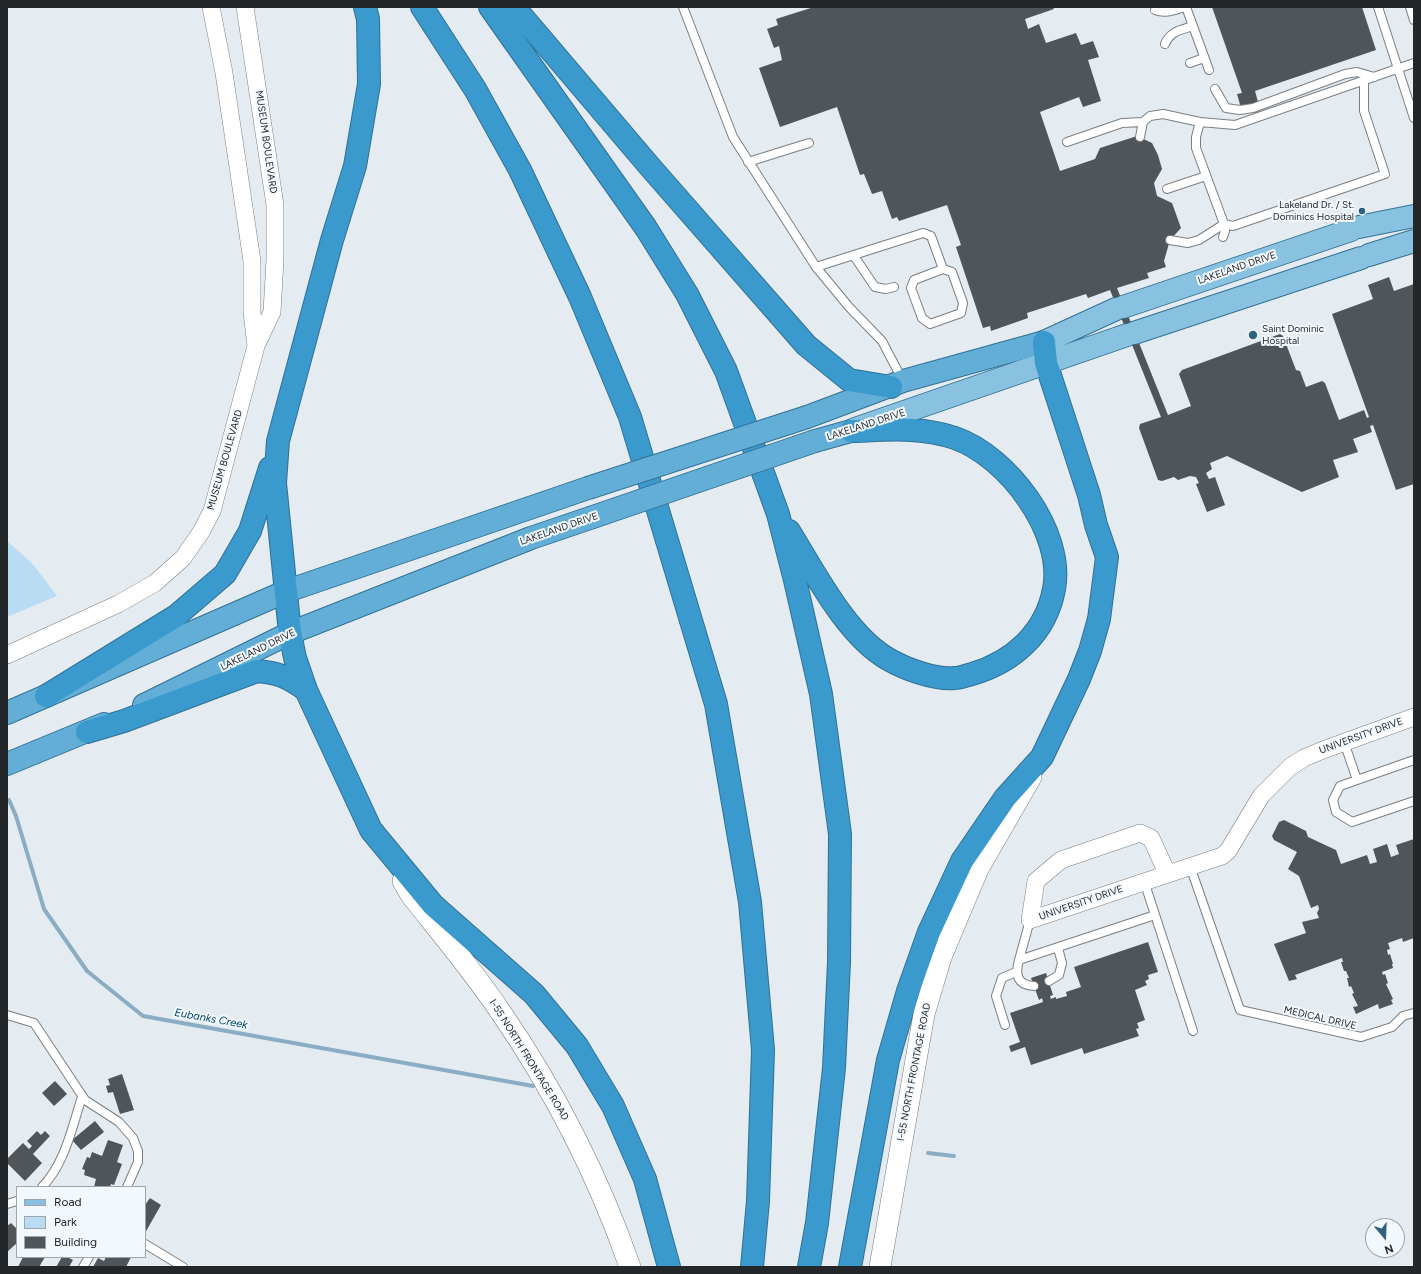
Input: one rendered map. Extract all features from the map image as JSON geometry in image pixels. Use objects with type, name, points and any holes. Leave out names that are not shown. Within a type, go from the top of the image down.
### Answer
[{"type":"highway","points":[[46,696],[176,616],[225,574],[250,532],[278,441],[332,240],[355,166],[369,84],[368,19],[365,7]]},
{"type":"highway","points":[[422,7],[475,89]]},
{"type":"highway","points":[[435,7],[475,89],[520,170],[580,297],[630,417],[716,704],[750,902],[763,1050],[758,1201],[752,1267]]},
{"type":"highway","points":[[490,7],[646,228],[687,294],[726,371],[778,514],[821,694],[840,834],[839,962],[834,1068],[817,1223],[809,1267]]},
{"type":"highway","points":[[514,7],[651,168],[806,345],[849,380],[897,384]]},
{"type":"highway","points":[[850,1267],[888,1060],[908,991],[929,932],[962,861],[1005,798],[1042,757],[1079,679],[1090,651],[1099,619],[1107,557],[1045,352]]},
{"type":"highway","name":"LAKELAND DRIVE","points":[[7,713],[287,591],[588,488],[807,417],[897,384],[1045,352]]},
{"type":"highway","points":[[778,514],[829,596],[856,633],[887,658],[921,674],[955,678],[986,669],[1022,648],[1043,623],[1054,588],[1054,556],[1038,513],[1016,481],[986,454],[955,438],[924,430],[851,431]]},
{"type":"highway","name":"LAKELAND DRIVE","points":[[7,764],[87,732],[290,634],[531,538],[815,441],[851,431]]},
{"type":"highway","points":[[278,441],[275,483],[287,591],[290,634],[295,658],[306,690],[371,830],[433,905],[534,994],[577,1046],[612,1106],[645,1179],[669,1267]]},
{"type":"highway","points":[[87,732],[124,721],[257,671],[274,672],[289,677],[306,690]]},
{"type":"main road","name":"LAKELAND DRIVE","points":[[851,431],[1045,352],[1120,308],[1355,228],[1414,216]]},
{"type":"main road","name":"LAKELAND DRIVE","points":[[1045,352],[1131,334],[1414,241]]},
{"type":"street","name":"MUSEUM BOULEVARD","points":[[211,7],[224,73],[252,261],[252,312],[256,346]]},
{"type":"street","name":"MUSEUM BOULEVARD","points":[[7,655],[118,604],[155,582],[183,558],[201,532],[212,511],[256,346],[272,312],[275,260],[275,205],[245,7]]},
{"type":"street","name":"UNIVERSITY DRIVE","points":[[1167,873],[1151,838],[1140,833],[1090,849],[1061,860],[1036,882],[1030,920],[1063,910],[1167,873],[1222,856],[1228,851],[1261,796],[1290,767],[1304,758],[1414,717]]},
{"type":"street","name":"I-55 NORTH FRONTAGE ROAD","points":[[880,1267],[924,1014],[940,957],[978,869],[1042,757]]},
{"type":"street","name":"I-55 NORTH FRONTAGE ROAD","points":[[371,830],[411,895],[500,1010],[560,1106],[594,1173],[630,1267]]},
{"type":"lane","points":[[683,7],[733,137],[816,267],[849,307],[882,341],[897,384]]},
{"type":"lane","points":[[1155,10],[1160,12],[1169,12],[1186,7],[1209,70]]},
{"type":"lane","points":[[1378,7],[1414,118]]},
{"type":"lane","points":[[1410,7],[1414,20]]},
{"type":"lane","points":[[1165,44],[1168,37],[1173,33],[1193,26]]},
{"type":"lane","points":[[1190,63],[1204,58]]},
{"type":"lane","points":[[1067,142],[1122,123],[1143,122],[1150,116],[1163,114],[1200,122],[1235,126],[1414,63]]},
{"type":"lane","points":[[1215,89],[1226,108],[1240,110],[1253,108],[1344,74],[1358,72],[1374,77]]},
{"type":"lane","points":[[1170,240],[1188,243],[1199,240],[1224,224],[1233,226],[1385,174],[1364,111],[1364,80]]},
{"type":"lane","points":[[1140,137],[1143,122]]},
{"type":"lane","points":[[1200,122],[1196,137],[1196,148],[1224,224],[1225,231],[1223,237]]},
{"type":"lane","points":[[748,162],[809,143]]},
{"type":"lane","points":[[1167,189],[1206,176]]},
{"type":"lane","points":[[816,267],[923,233],[931,236],[943,269]]},
{"type":"lane","points":[[854,256],[875,286],[886,289],[894,286]]},
{"type":"lane","points":[[943,269],[952,272],[963,303],[961,314],[930,324],[922,318],[911,288],[914,280],[943,269]]},
{"type":"lane","points":[[1344,742],[1358,780]]},
{"type":"lane","points":[[1414,760],[1340,786],[1333,800],[1336,812],[1352,822],[1414,801]]},
{"type":"lane","name":"MEDICAL DRIVE","points":[[1190,866],[1240,1010],[1361,1037],[1392,1027],[1403,1016],[1414,1013]]},
{"type":"lane","points":[[1144,881],[1193,1031]]},
{"type":"lane","points":[[1019,960],[1155,915]]},
{"type":"lane","points":[[1030,920],[1016,972],[1019,981],[1025,985],[1034,986]]},
{"type":"lane","points":[[1049,981],[1060,975],[1062,963],[1058,948]]},
{"type":"lane","points":[[1006,1025],[996,996],[1002,978],[1016,972]]},
{"type":"lane","points":[[7,1015],[34,1023],[82,1097],[119,1122],[133,1138],[138,1151],[138,1162],[127,1186]]},
{"type":"lane","points":[[43,1186],[51,1178],[59,1165],[82,1097]]},
{"type":"lane","points":[[146,1245],[184,1267]]},
{"type":"lane","points":[[83,1267],[88,1258]]},
{"type":"green space","points":[[7,541],[32,563],[57,596],[7,617]]},
{"type":"building","points":[[814,7],[1053,7],[1054,9],[1025,19],[1028,29],[1039,24],[1046,43],[1076,33],[1081,45],[1093,41],[1099,57],[1088,60],[1101,101],[1083,107],[1079,97],[1040,112],[1060,171],[1095,159],[1100,148],[1137,136],[1152,143],[1158,155],[1162,169],[1154,183],[1157,196],[1172,203],[1181,228],[1170,240],[1164,261],[1166,267],[1147,273],[1149,278],[1117,288],[1168,415],[1191,406],[1179,374],[1182,370],[1280,334],[1283,336],[1296,370],[1300,371],[1306,387],[1322,381],[1325,383],[1339,420],[1364,410],[1367,418],[1369,417],[1332,314],[1373,299],[1368,285],[1389,277],[1394,291],[1414,284],[1414,484],[1396,490],[1373,425],[1370,426],[1372,432],[1353,439],[1358,452],[1333,460],[1339,477],[1302,492],[1227,456],[1210,463],[1212,469],[1206,473],[1209,479],[1215,477],[1225,505],[1207,512],[1196,484],[1199,483],[1196,477],[1190,476],[1178,480],[1174,477],[1162,481],[1158,480],[1139,428],[1140,424],[1161,417],[1110,290],[1088,298],[1086,294],[1027,313],[1028,318],[991,331],[990,326],[983,328],[956,247],[961,245],[947,205],[899,221],[897,217],[892,219],[882,191],[872,194],[864,174],[860,175],[837,107],[780,127],[759,68],[782,60],[779,46],[774,48],[767,29],[778,25],[776,19]]},
{"type":"building","points":[[1212,7],[1362,7],[1376,50],[1255,91],[1258,102],[1241,108],[1237,94],[1242,93]]},
{"type":"building","points":[[1284,820],[1306,831],[1308,837],[1336,850],[1341,864],[1367,855],[1370,864],[1377,862],[1373,849],[1387,844],[1391,857],[1399,854],[1396,845],[1414,839],[1414,938],[1403,942],[1402,938],[1388,943],[1390,949],[1387,950],[1388,955],[1390,954],[1393,968],[1382,972],[1383,975],[1385,974],[1388,983],[1386,984],[1393,999],[1391,1000],[1393,1004],[1379,1009],[1378,1004],[1356,1014],[1353,1007],[1358,1006],[1352,994],[1354,993],[1351,986],[1349,987],[1347,978],[1349,978],[1346,971],[1344,971],[1341,962],[1343,962],[1342,958],[1295,975],[1297,979],[1289,981],[1274,944],[1306,933],[1302,922],[1319,918],[1317,913],[1319,909],[1318,905],[1311,908],[1299,876],[1288,869],[1297,852],[1274,840],[1272,836],[1279,822]]},
{"type":"building","points":[[1148,942],[1158,972],[1148,975],[1149,979],[1145,981],[1147,985],[1135,990],[1145,1020],[1137,1023],[1139,1028],[1136,1029],[1139,1036],[1084,1054],[1082,1048],[1031,1065],[1025,1047],[1011,1052],[1009,1046],[1020,1042],[1010,1013],[1043,1002],[1042,998],[1039,1000],[1031,978],[1046,973],[1053,995],[1050,996],[1051,999],[1067,996],[1066,992],[1081,987],[1074,967]]},
{"type":"building","points":[[122,1074],[134,1110],[120,1114],[113,1092],[108,1093],[106,1086],[110,1085],[108,1079]]},
{"type":"building","points":[[55,1081],[67,1094],[54,1106],[42,1093]]},
{"type":"building","points":[[95,1121],[104,1132],[81,1150],[72,1140]]},
{"type":"building","points":[[37,1131],[41,1135],[45,1131],[50,1136],[33,1154],[42,1163],[25,1181],[7,1163],[7,1159],[23,1143],[29,1149],[32,1146],[27,1141]]},
{"type":"building","points":[[108,1140],[123,1145],[117,1162],[122,1164],[114,1185],[94,1186],[96,1179],[84,1175],[85,1170],[82,1169],[87,1157],[90,1158],[92,1152],[102,1156]]},
{"type":"building","points":[[150,1198],[161,1205],[146,1231],[146,1204]]},
{"type":"building","points":[[11,1223],[16,1228],[16,1244],[7,1252],[7,1226]]},
{"type":"building","points":[[22,1258],[44,1258],[39,1267],[18,1267]]},
{"type":"building","points":[[61,1258],[69,1258],[73,1260],[69,1267],[56,1267]]},
{"type":"building","points":[[98,1258],[104,1261],[106,1258],[130,1258],[126,1267],[93,1267]]},
{"type":"waterway","name":"Eubanks Creek","points":[[9,800],[16,816],[44,909],[87,971],[143,1016],[533,1086]]},
{"type":"waterway","name":"Eubanks Creek","points":[[928,1153],[954,1156]]},
{"type":"place","name":"Lakeland Dr. / St. Dominics Hospital","points":[[1362,211]]},
{"type":"place","name":"Saint Dominic Hospital","points":[[1253,335]]}]
